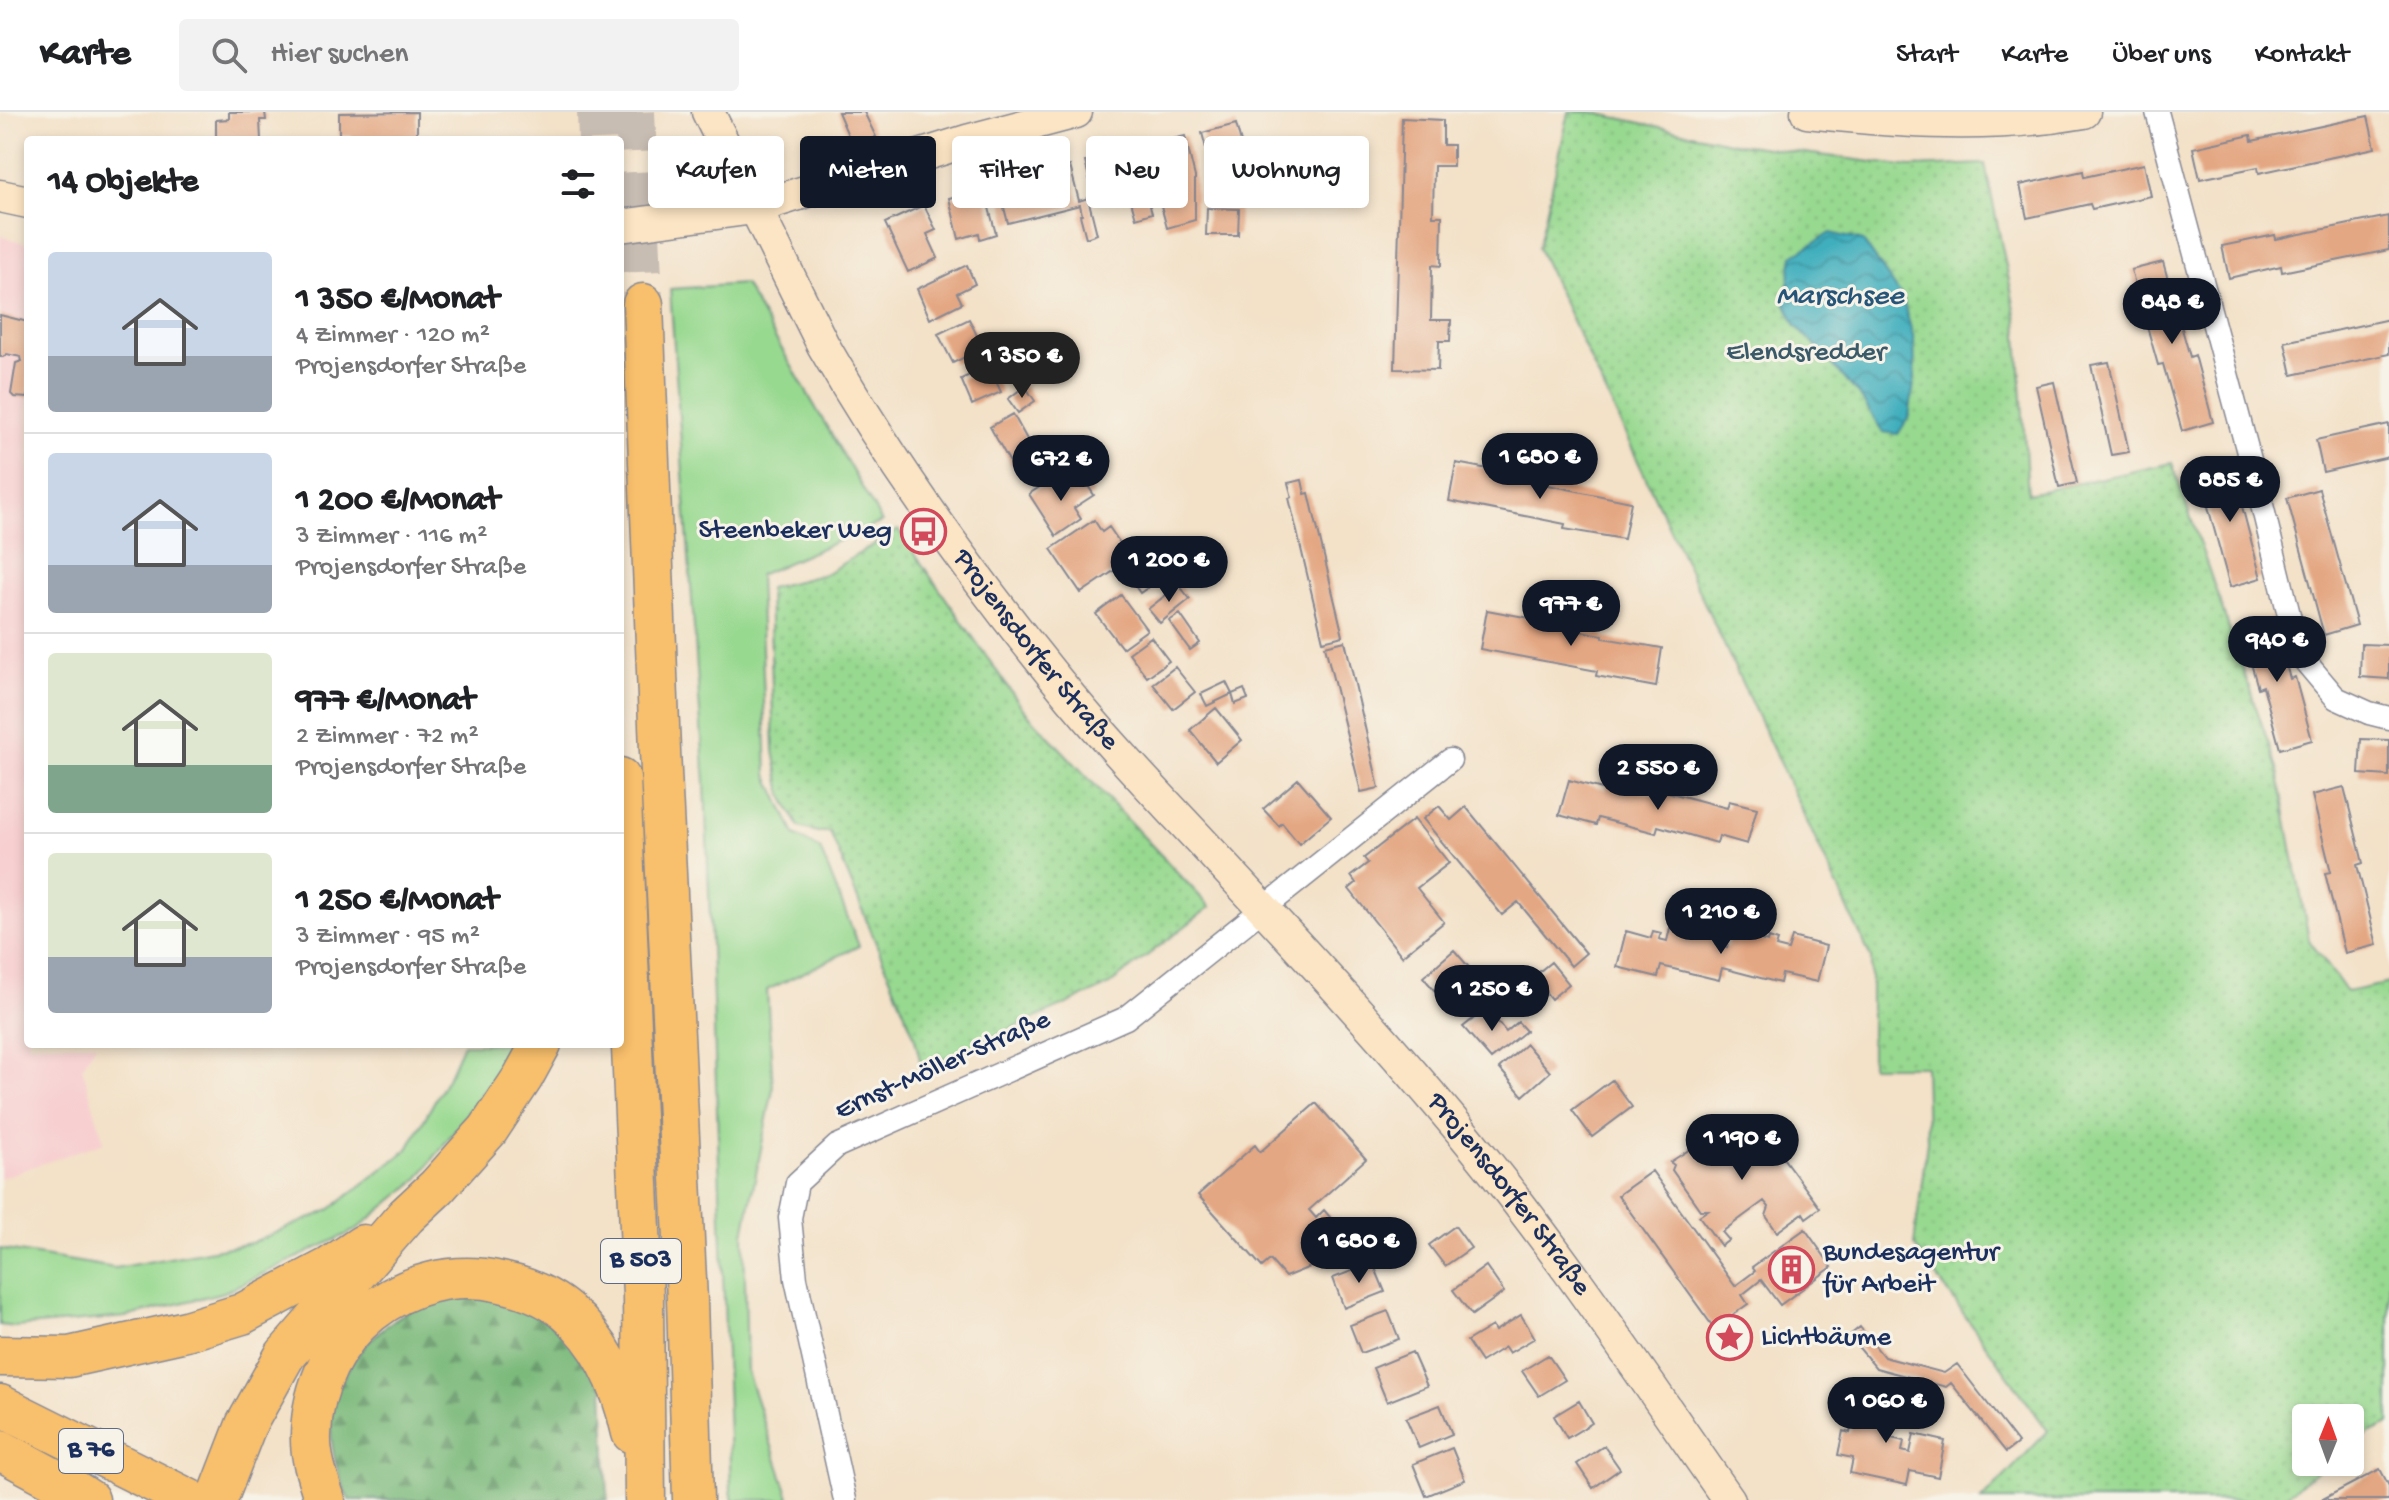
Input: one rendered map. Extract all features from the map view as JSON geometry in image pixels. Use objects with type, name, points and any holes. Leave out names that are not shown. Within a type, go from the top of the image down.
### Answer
[{"type":"highway","name":"B 503","points":[[643,304],[693,1500]]},
{"type":"highway","name":"B 503","points":[[624,868],[643,1296],[644,1494]]},
{"type":"highway","points":[[197,1499],[246,1425],[285,1355],[406,1216],[437,1187],[488,1130],[539,1048]]},
{"type":"highway","points":[[0,1356],[69,1357],[186,1331],[242,1314],[329,1268],[406,1216]]},
{"type":"highway","points":[[325,1500],[315,1468],[311,1437],[313,1411],[322,1378],[335,1353],[364,1317],[388,1299],[435,1280],[459,1278],[486,1278],[541,1294],[567,1312],[591,1337],[607,1360],[629,1416],[644,1494]]},
{"type":"highway","points":[[687,1300],[714,1500]]},
{"type":"highway","name":"B 76","points":[[0,1405],[197,1499]]},
{"type":"highway","name":"B 76","points":[[0,1450],[89,1500]]},
{"type":"street","name":"Projensdorfer Straße","points":[[708,112],[720,136]]},
{"type":"street","points":[[784,199],[967,141],[1076,112]]},
{"type":"street","points":[[1807,112],[1906,122],[1966,124],[2042,120],[2084,112]]},
{"type":"street","points":[[2157,112],[2292,627],[2304,660],[2336,698],[2389,718]]},
{"type":"street","points":[[0,196],[24,201]]},
{"type":"street","name":"Projensdorfer Straße","points":[[754,208],[842,379],[968,566],[1065,691],[1452,1119],[1606,1322],[1729,1500]]},
{"type":"street","points":[[624,225],[754,208]]},
{"type":"street","points":[[1264,909],[1450,760]]},
{"type":"street","name":"Ernst-Möller-Straße","points":[[845,1500],[796,1279],[790,1218],[797,1183],[837,1146],[1126,1018],[1264,909]]},
{"type":"shaded area","points":[[0,236],[24,243],[24,1048],[94,1048],[82,1067],[104,1142],[0,1178]]},
{"type":"green space","name":"Elendsredder","points":[[1569,112],[1591,112],[1738,144],[1910,167],[1985,164],[2017,319],[2028,494],[2172,463],[2278,771],[2309,940],[2347,992],[2389,983],[2389,1424],[2364,1437],[2364,1404],[2292,1404],[2292,1476],[2311,1476],[2279,1500],[1982,1500],[2048,1431],[1914,1245],[1927,1141],[1925,1066],[1871,1066],[1871,958],[1538,248]]},
{"type":"green space","points":[[744,284],[882,522],[759,575],[767,774],[795,835],[820,849],[859,946],[767,990],[773,1089],[744,1234],[747,1372],[790,1500],[733,1500],[731,1491],[705,783],[670,289]]},
{"type":"green space","points":[[898,530],[1024,710],[1210,907],[1108,986],[922,1068],[914,1035],[830,832],[799,827],[782,794],[774,751],[769,588],[825,574]]},
{"type":"green space","points":[[461,1048],[512,1048],[500,1069],[418,1179],[356,1230],[224,1292],[126,1317],[16,1327],[0,1325],[0,1249],[115,1268],[251,1243],[328,1211],[408,1149]]},
{"type":"green space","points":[[491,1297],[540,1314],[583,1354],[603,1387],[608,1500],[349,1500],[336,1462],[331,1423],[334,1403],[351,1364],[381,1330],[417,1307],[443,1299]]},
{"type":"water","name":"Marschsee","points":[[1830,233],[1863,241],[1902,297],[1914,340],[1915,376],[1909,417],[1898,434],[1883,432],[1859,395],[1796,326],[1785,302],[1793,256]]},
{"type":"building","points":[[229,112],[265,112],[266,120],[260,120],[261,136],[216,136],[216,120],[229,119]]},
{"type":"building","points":[[417,112],[417,136],[339,136],[339,113]]},
{"type":"building","points":[[838,112],[864,112],[876,136],[848,136]]},
{"type":"building","points":[[2368,116],[2375,148],[2259,173],[2258,167],[2200,179],[2193,148],[2251,135],[2252,141]]},
{"type":"building","points":[[1402,118],[1443,120],[1443,145],[1453,145],[1453,166],[1434,166],[1433,216],[1442,216],[1441,266],[1432,265],[1431,320],[1451,320],[1450,341],[1439,341],[1438,370],[1395,369]]},
{"type":"building","points":[[1236,124],[1239,136],[1204,136],[1204,140],[1202,133]]},
{"type":"building","points":[[1188,148],[1195,177],[1195,220],[1167,228],[1162,208],[1188,208]]},
{"type":"building","points":[[2144,164],[2151,196],[2092,209],[2090,204],[2027,218],[2020,185],[2083,171],[2084,177]]},
{"type":"building","points":[[1070,166],[1079,201],[1086,199],[1086,208],[1090,208],[1097,234],[1086,238],[1080,205],[1070,208]]},
{"type":"building","points":[[952,197],[952,208],[989,208],[996,234],[980,239],[979,233],[959,239],[949,198]]},
{"type":"building","points":[[918,208],[925,208],[936,230],[927,234],[938,258],[908,272],[885,223]]},
{"type":"building","points":[[1004,208],[1068,208],[1008,223]]},
{"type":"building","points":[[1133,208],[1150,208],[1152,213],[1136,218]]},
{"type":"building","points":[[1207,208],[1239,209],[1238,235],[1206,235]]},
{"type":"building","points":[[2389,216],[2389,250],[2282,272],[2281,266],[2229,278],[2222,246],[2275,235],[2276,239]]},
{"type":"building","points":[[2163,262],[2190,357],[2195,355],[2213,422],[2182,431],[2163,364],[2158,365],[2131,270]]},
{"type":"building","points":[[967,265],[975,284],[957,293],[962,303],[930,319],[917,289]]},
{"type":"building","points":[[0,315],[24,321],[24,398],[11,394],[16,363],[22,361],[21,357],[7,354],[0,357]]},
{"type":"building","points":[[969,319],[983,348],[953,363],[938,334]]},
{"type":"building","points":[[2389,319],[2389,354],[2292,375],[2285,342]]},
{"type":"building","points":[[2109,362],[2129,452],[2111,455],[2091,365]]},
{"type":"building","points":[[989,366],[1001,392],[972,405],[961,379]]},
{"type":"building","points":[[2054,382],[2077,483],[2059,487],[2036,386]]},
{"type":"building","points":[[1025,386],[1035,401],[1018,413],[1008,399]]},
{"type":"building","points":[[1013,414],[1035,454],[1012,466],[990,427]]},
{"type":"building","points":[[2389,424],[2389,457],[2323,472],[2316,440]]},
{"type":"building","points":[[2230,461],[2261,578],[2230,587],[2198,470]]},
{"type":"building","points":[[1456,463],[1631,502],[1624,539],[1564,529],[1565,524],[1449,501]]},
{"type":"building","points":[[1055,477],[1063,489],[1082,477],[1094,495],[1074,508],[1081,519],[1056,536],[1029,494]]},
{"type":"building","points":[[1302,480],[1305,494],[1309,493],[1343,636],[1323,641],[1289,498],[1292,497],[1288,483]]},
{"type":"building","points":[[2319,489],[2357,625],[2324,635],[2287,498]]},
{"type":"building","points":[[1094,520],[1102,532],[1109,527],[1124,549],[1117,553],[1124,564],[1081,593],[1051,549]]},
{"type":"building","points":[[1163,553],[1165,562],[1152,566],[1160,579],[1140,593],[1128,576],[1145,569],[1142,560]]},
{"type":"building","points":[[1179,585],[1190,599],[1160,623],[1148,609]]},
{"type":"building","points":[[1121,595],[1147,630],[1122,648],[1096,614]]},
{"type":"building","points":[[1487,610],[1546,621],[1545,625],[1603,635],[1603,638],[1662,648],[1656,687],[1596,676],[1597,671],[1480,649]]},
{"type":"building","points":[[1180,614],[1200,643],[1190,650],[1169,621]]},
{"type":"building","points":[[2273,619],[2290,679],[2295,677],[2312,740],[2280,749],[2263,686],[2258,688],[2241,628]]},
{"type":"building","points":[[1151,637],[1169,661],[1147,677],[1129,653]]},
{"type":"building","points":[[1345,641],[1379,788],[1361,792],[1325,646]]},
{"type":"building","points":[[2361,644],[2389,645],[2389,679],[2360,677]]},
{"type":"building","points":[[1175,667],[1195,692],[1173,709],[1153,684]]},
{"type":"building","points":[[1226,682],[1232,694],[1207,706],[1201,694]]},
{"type":"building","points":[[1244,689],[1248,699],[1235,704],[1232,694]]},
{"type":"building","points":[[1216,708],[1242,740],[1216,762],[1190,730]]},
{"type":"building","points":[[2361,739],[2389,740],[2389,776],[2359,774]]},
{"type":"building","points":[[1298,779],[1331,817],[1299,844],[1282,823],[1279,826],[1263,809]]},
{"type":"building","points":[[1569,780],[1606,790],[1608,783],[1662,797],[1664,791],[1727,808],[1729,801],[1757,808],[1747,844],[1719,836],[1717,843],[1658,826],[1656,833],[1598,818],[1596,825],[1559,815]]},
{"type":"building","points":[[2344,787],[2363,863],[2357,865],[2377,945],[2345,953],[2325,873],[2331,872],[2312,795]]},
{"type":"building","points":[[1439,806],[1451,820],[1466,807],[1586,953],[1571,966],[1518,902],[1502,915],[1423,819]]},
{"type":"building","points":[[1414,819],[1449,863],[1417,888],[1444,922],[1402,956],[1349,889],[1356,883],[1351,876],[1368,863],[1364,858]]},
{"type":"building","points":[[1670,928],[1718,937],[1716,944],[1727,947],[1731,932],[1768,942],[1769,938],[1778,941],[1776,947],[1788,950],[1792,937],[1826,946],[1817,982],[1782,974],[1780,983],[1722,968],[1719,980],[1661,966],[1658,977],[1617,967],[1626,931],[1651,938],[1653,931],[1661,933],[1659,939],[1667,941]]},
{"type":"building","points":[[1454,950],[1480,980],[1457,1001],[1448,990],[1440,997],[1423,977]]},
{"type":"building","points":[[1551,962],[1569,984],[1551,999],[1533,977]]},
{"type":"building","points":[[1487,1008],[1506,1032],[1518,1022],[1526,1031],[1491,1059],[1463,1027]]},
{"type":"building","points":[[1526,1044],[1550,1072],[1523,1096],[1499,1068]]},
{"type":"building","points":[[1612,1080],[1632,1107],[1592,1137],[1572,1110]]},
{"type":"building","points":[[1316,1103],[1366,1159],[1309,1210],[1316,1218],[1324,1210],[1346,1236],[1331,1248],[1335,1257],[1285,1277],[1270,1260],[1262,1267],[1198,1195],[1255,1145],[1260,1152]]},
{"type":"building","points":[[1761,1128],[1820,1208],[1806,1218],[1803,1213],[1777,1232],[1766,1216],[1769,1207],[1764,1201],[1722,1232],[1729,1240],[1721,1246],[1699,1216],[1708,1210],[1700,1210],[1672,1170],[1674,1165],[1670,1162],[1714,1134],[1722,1133],[1723,1144],[1736,1134],[1745,1131],[1749,1137]]},
{"type":"building","points":[[1652,1171],[1735,1286],[1755,1271],[1752,1267],[1805,1229],[1832,1267],[1780,1305],[1761,1280],[1742,1295],[1748,1304],[1714,1328],[1618,1195]]},
{"type":"building","points":[[1455,1226],[1471,1248],[1445,1266],[1429,1245]]},
{"type":"building","points":[[1373,1263],[1385,1292],[1344,1308],[1333,1278]]},
{"type":"building","points":[[1486,1266],[1504,1292],[1472,1315],[1453,1290]]},
{"type":"building","points":[[1388,1311],[1399,1339],[1361,1353],[1350,1325]]},
{"type":"building","points":[[1521,1315],[1535,1338],[1509,1353],[1505,1347],[1481,1362],[1467,1341],[1492,1326],[1495,1331]]},
{"type":"building","points":[[1860,1327],[1884,1357],[1944,1373],[1957,1364],[2018,1443],[2006,1452],[1951,1383],[1946,1387],[1876,1368],[1849,1336]]},
{"type":"building","points":[[1412,1352],[1427,1386],[1387,1402],[1373,1368]]},
{"type":"building","points":[[1548,1355],[1565,1380],[1539,1396],[1522,1371]]},
{"type":"building","points":[[1859,1393],[1895,1401],[1887,1437],[1904,1441],[1902,1451],[1910,1453],[1914,1434],[1945,1441],[1938,1477],[1910,1471],[1907,1485],[1850,1473],[1853,1458],[1838,1455],[1843,1431],[1850,1433]]},
{"type":"building","points":[[1579,1401],[1592,1423],[1567,1438],[1554,1416]]},
{"type":"building","points":[[1440,1405],[1452,1434],[1419,1448],[1406,1418]]},
{"type":"building","points":[[1604,1446],[1620,1469],[1593,1488],[1577,1464]]},
{"type":"building","points":[[1452,1448],[1465,1480],[1426,1496],[1413,1464]]},
{"type":"building","points":[[2380,1469],[2389,1486],[2389,1500],[2321,1500]]},
{"type":"tunnel","points":[[597,112],[598,136]]},
{"type":"tunnel","points":[[635,112],[643,304]]},
{"type":"place","name":"Steenbeker Weg","points":[[923,531]]},
{"type":"place","name":"Bundesagentur für Arbeit","points":[[1792,1269]]},
{"type":"place","name":"Lichtbäume","points":[[1730,1338]]}]
